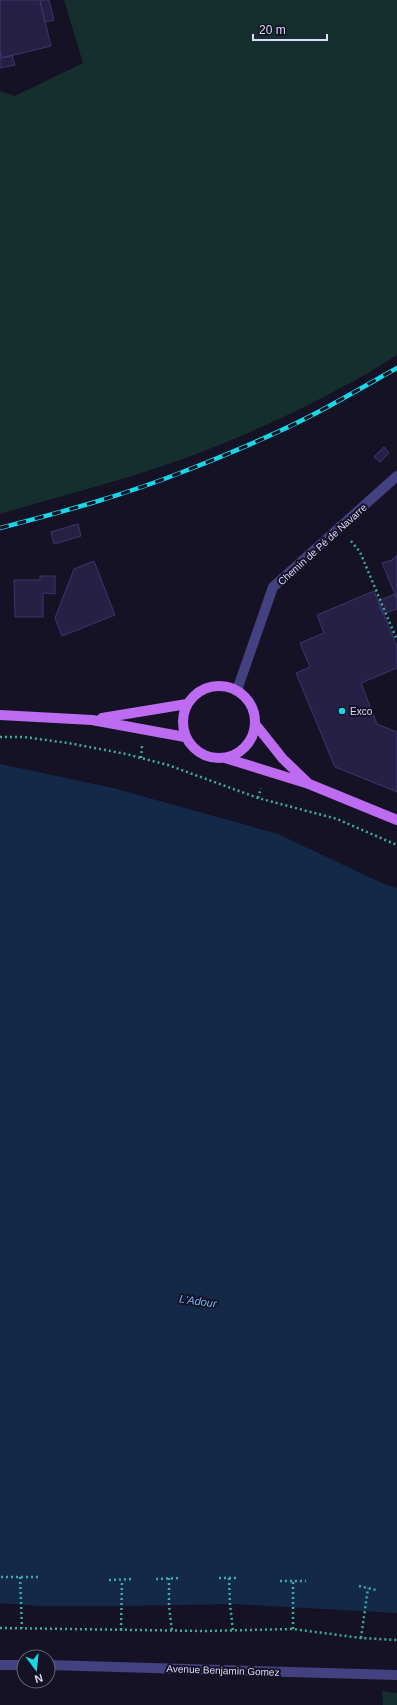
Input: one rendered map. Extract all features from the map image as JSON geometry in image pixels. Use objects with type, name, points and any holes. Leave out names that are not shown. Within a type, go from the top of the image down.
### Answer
[{"type":"main road","points":[[225,758],[234,755],[246,747],[254,735],[256,725],[255,714],[245,696],[237,690],[223,686],[209,687],[196,694],[187,704],[183,720],[185,736],[190,745],[198,752],[215,758],[225,758],[309,784],[397,820]]},
{"type":"main road","points":[[92,720],[187,704]]},
{"type":"main road","points":[[0,715],[92,720],[185,736]]},
{"type":"main road","points":[[256,725],[283,759],[309,784]]},
{"type":"street","name":"Chemin de Pé de Navarre","points":[[237,690],[274,587],[397,476]]},
{"type":"street","points":[[0,1665],[16,1665]]},
{"type":"street","name":"Avenue Benjamin Gomez","points":[[56,1665],[397,1675]]},
{"type":"path","points":[[360,552],[397,640]]},
{"type":"path","points":[[0,737],[24,737],[68,743],[126,754],[168,765],[258,798],[337,819],[397,845]]},
{"type":"path","points":[[1,1577],[41,1577]]},
{"type":"path","points":[[20,1577],[22,1628]]},
{"type":"path","points":[[169,1578],[169,1606],[172,1631]]},
{"type":"path","points":[[156,1579],[181,1578]]},
{"type":"path","points":[[219,1578],[239,1578]]},
{"type":"path","points":[[229,1578],[232,1631]]},
{"type":"path","points":[[108,1580],[134,1579]]},
{"type":"path","points":[[121,1630],[122,1580]]},
{"type":"path","points":[[280,1581],[306,1581]]},
{"type":"path","points":[[293,1629],[294,1581]]},
{"type":"path","points":[[359,1586],[376,1590]]},
{"type":"path","points":[[361,1638],[368,1588]]},
{"type":"path","points":[[0,1628],[172,1631],[293,1629],[361,1638],[397,1640]]},
{"type":"green space","points":[[64,0],[397,0],[397,355],[348,384],[297,411],[218,446],[144,472],[0,514],[0,91],[15,96],[83,63]]},
{"type":"green space","points":[[382,1691],[397,1693],[397,1705],[383,1705]]},
{"type":"water","name":"L'Adour","points":[[0,764],[113,788],[278,834],[386,885],[397,888],[397,1613],[232,1604],[40,1606],[0,1603]]},
{"type":"building","points":[[0,0],[40,0],[51,46],[2,58],[0,51]]},
{"type":"building","points":[[49,0],[54,20],[45,22],[40,1]]},
{"type":"building","points":[[0,51],[2,58],[12,55],[15,65],[0,68]]},
{"type":"building","points":[[384,447],[389,453],[380,462],[374,457]]},
{"type":"building","points":[[78,524],[81,536],[54,544],[51,532]]},
{"type":"building","points":[[397,555],[397,599],[382,563],[392,560]]},
{"type":"building","points":[[94,561],[115,615],[62,636],[55,618],[74,569]]},
{"type":"building","points":[[40,576],[55,576],[55,594],[43,593],[43,617],[15,617],[14,580],[40,580]]},
{"type":"building","points":[[374,591],[397,646],[397,668],[361,683],[377,724],[397,732],[397,792],[335,767],[296,673],[310,667],[300,643],[324,633],[317,615]]},
{"type":"building","points":[[395,594],[397,599],[397,609],[383,614],[378,601]]},
{"type":"railway","points":[[0,528],[70,509],[162,480],[271,435],[304,419],[397,368]]},
{"type":"place","name":"Exco","points":[[342,711]]}]
